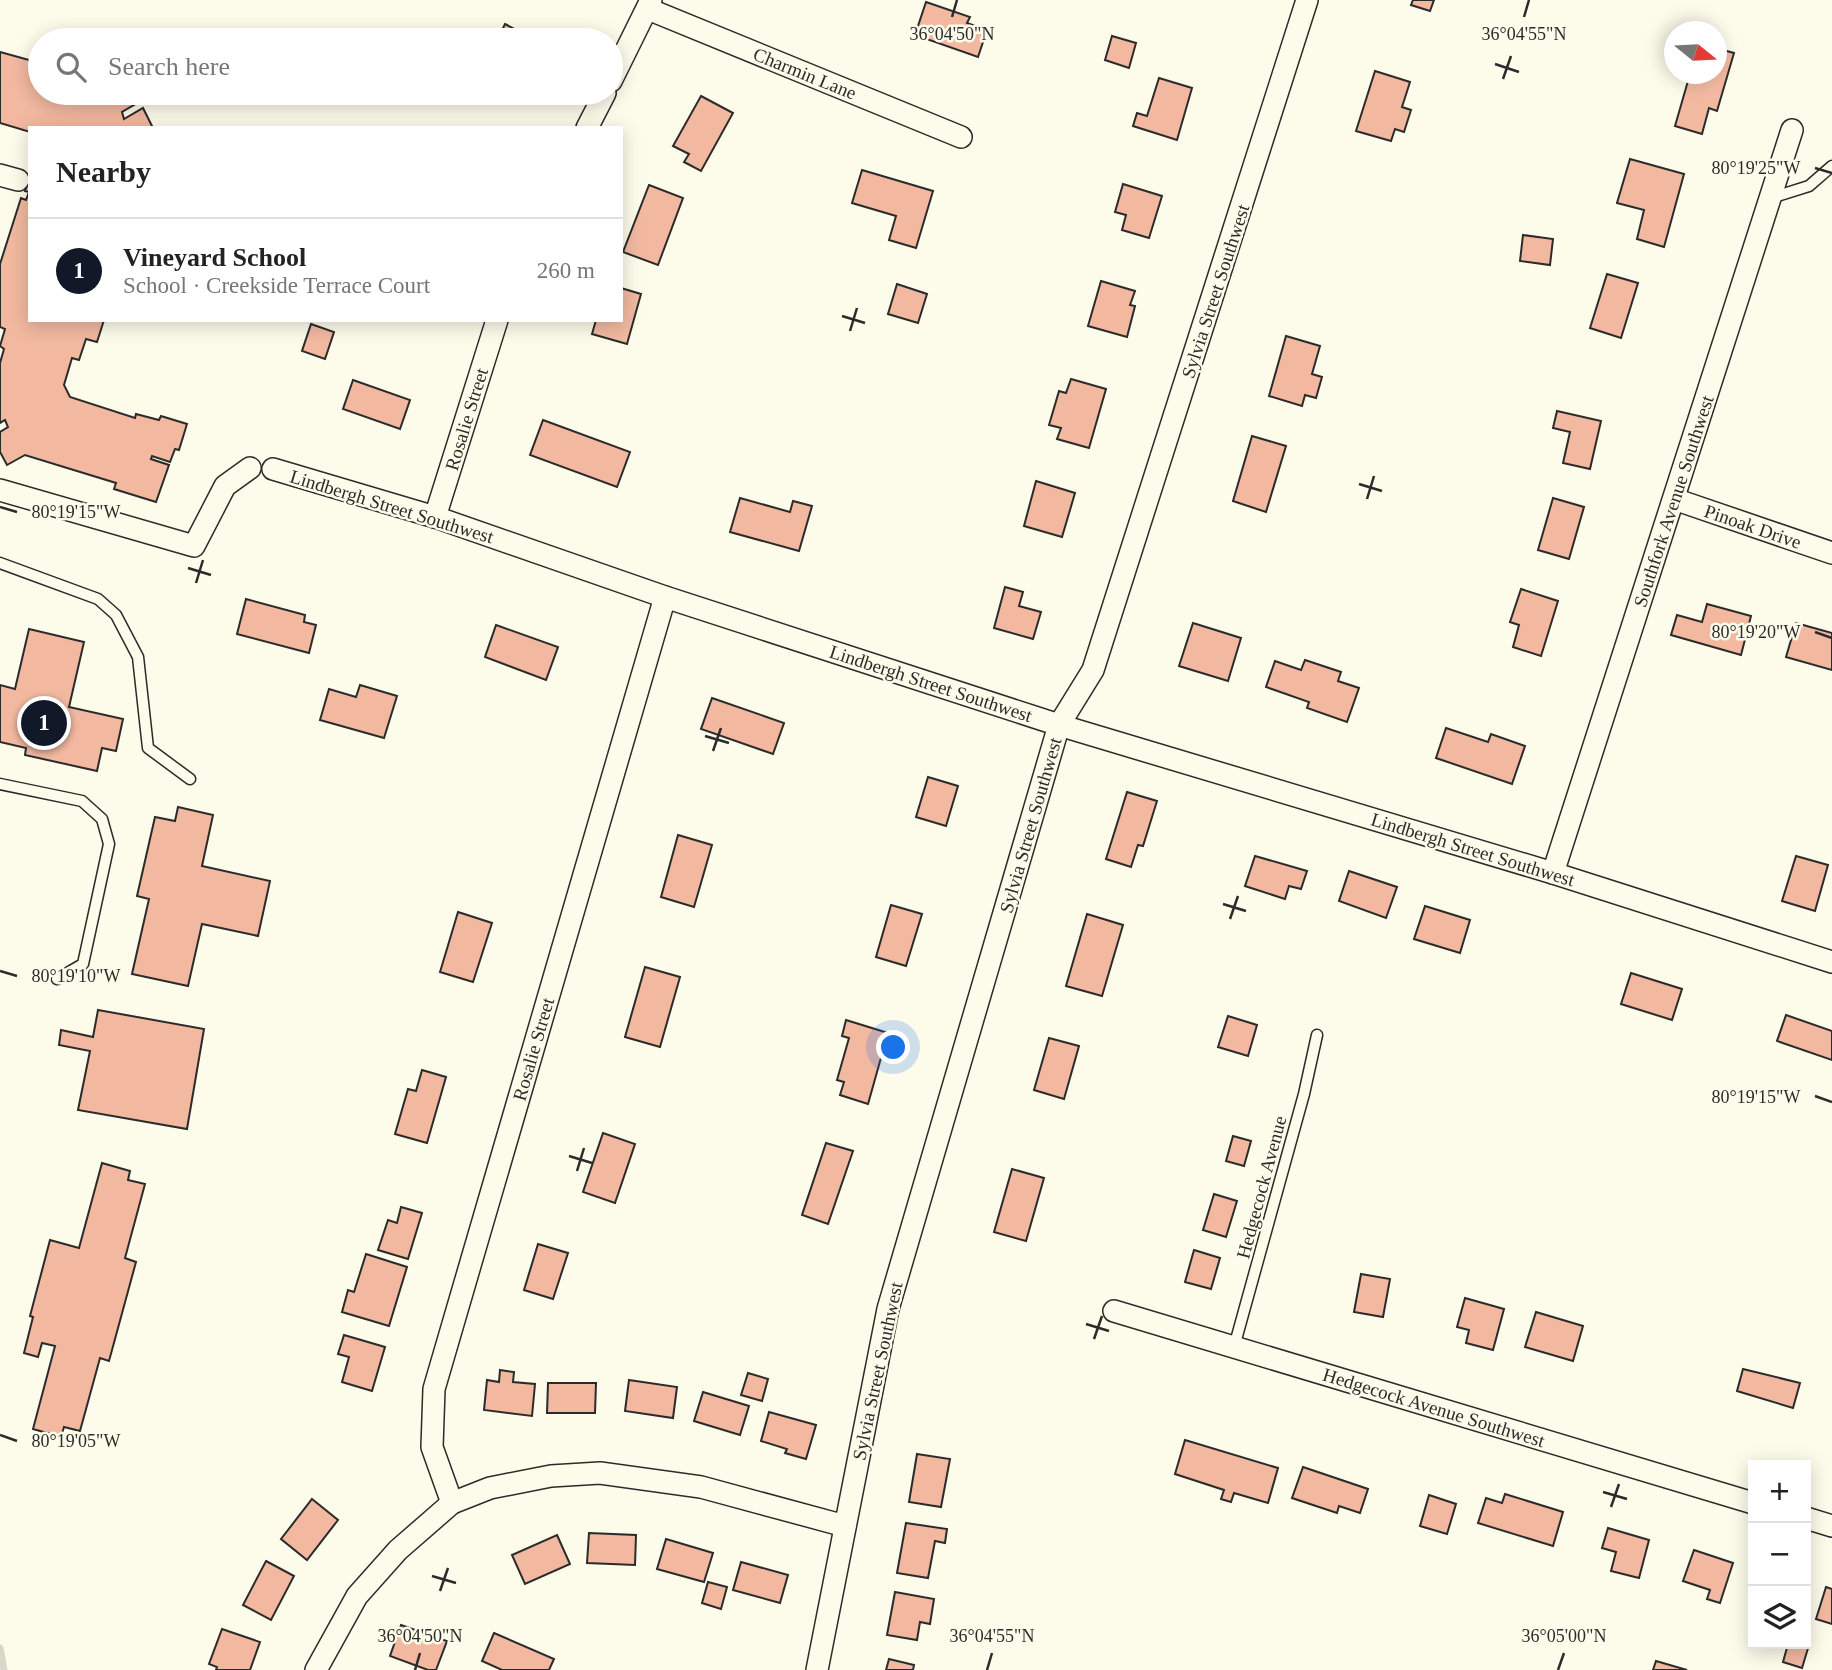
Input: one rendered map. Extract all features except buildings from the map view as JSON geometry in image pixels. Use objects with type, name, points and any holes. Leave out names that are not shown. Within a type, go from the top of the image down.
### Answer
[{"type":"street","name":"Sylvia Street Southwest","points":[[817,1670],[888,1309],[1059,725],[1093,670],[1307,0]]},
{"type":"street","points":[[623,57],[649,4]]},
{"type":"street","name":"Charmin Lane","points":[[649,4],[961,137]]},
{"type":"street","points":[[588,126],[599,105]]},
{"type":"street","name":"Southfork Avenue Southwest","points":[[1553,873],[1792,130]]},
{"type":"street","name":"Rosalie Street","points":[[435,517],[496,322]]},
{"type":"street","points":[[0,490],[194,546],[225,486],[250,468]]},
{"type":"street","name":"Lindbergh Street Southwest","points":[[274,468],[435,517],[665,597],[1059,725],[1553,873],[1832,962]]},
{"type":"street","name":"Pinoak Drive","points":[[1674,499],[1832,554]]},
{"type":"street","name":"Rosalie Street","points":[[452,1503],[432,1447],[434,1389],[665,597]]},
{"type":"street","name":"Hedgecock Avenue Southwest","points":[[1114,1311],[1748,1501]]},
{"type":"street","points":[[316,1670],[357,1596],[398,1550],[452,1503],[490,1488],[551,1476],[600,1473],[701,1488],[845,1526]]},
{"type":"street","points":[[1811,1520],[1832,1526]]},
{"type":"lane","points":[[1770,198],[1810,186],[1832,166]]},
{"type":"lane","points":[[0,563],[98,599],[116,615],[138,657],[148,748],[190,779]]},
{"type":"lane","points":[[0,784],[82,801],[102,819],[106,832],[109,844],[83,964],[57,979]]},
{"type":"lane","name":"Hedgecock Avenue","points":[[1234,1347],[1304,1094],[1317,1035]]},
{"type":"waterway","points":[[0,1648],[4,1670]]},
{"type":"place","name":"Vineyard School","points":[[44,723]]}]
